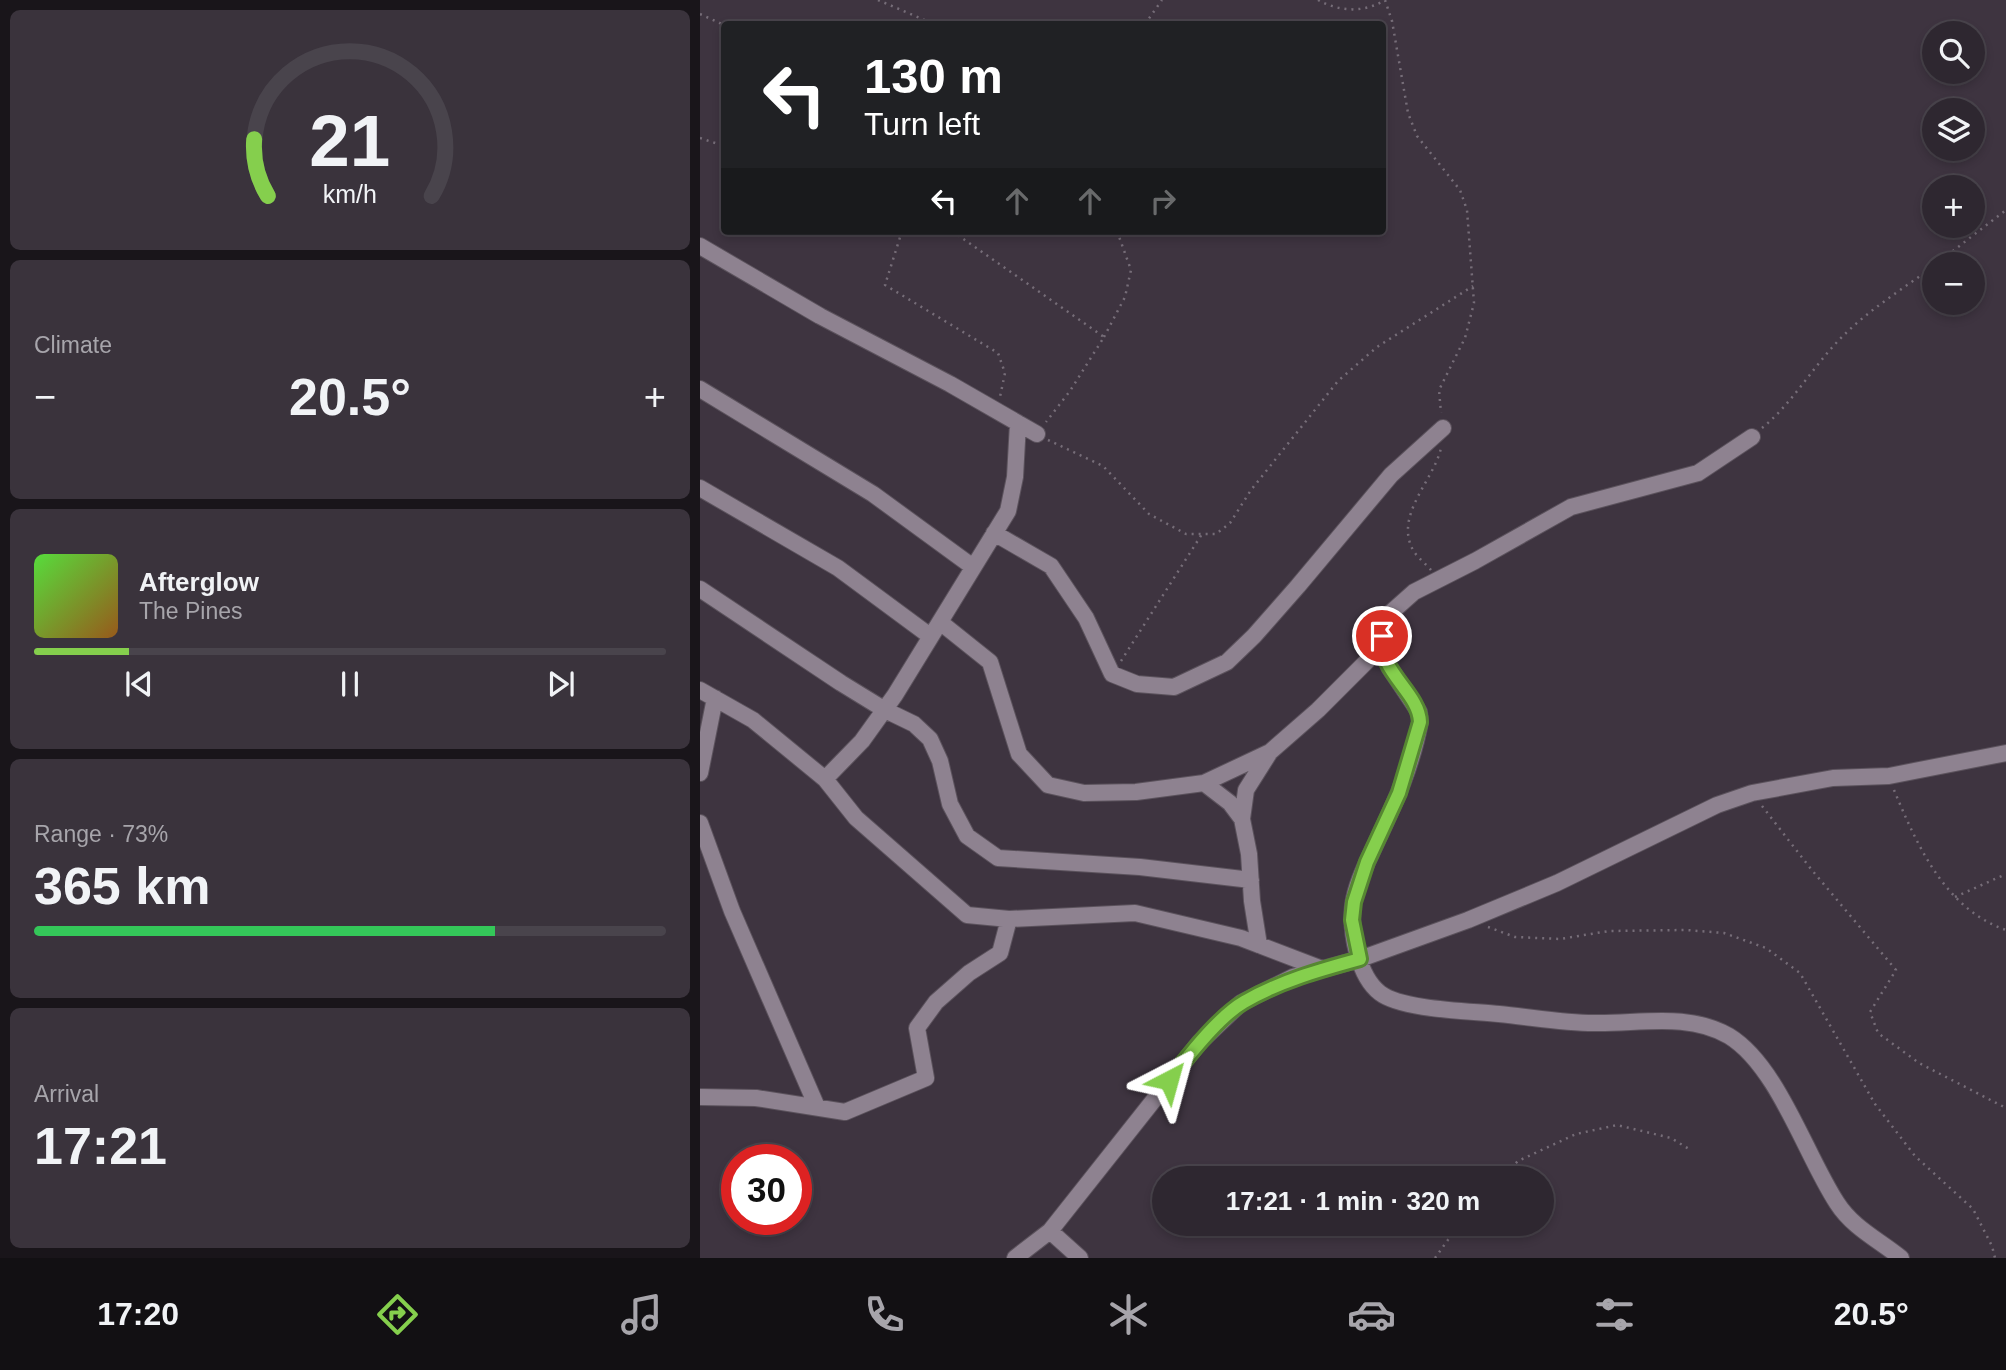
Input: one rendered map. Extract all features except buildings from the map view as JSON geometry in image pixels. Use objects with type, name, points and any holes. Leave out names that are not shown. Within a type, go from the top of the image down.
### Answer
[{"type":"street","points":[[700,246],[820,316],[950,384],[1037,434]]},
{"type":"street","points":[[700,389],[873,495],[973,568]]},
{"type":"street","points":[[825,779],[862,741],[885,710],[1008,511],[1015,477],[1018,424]]},
{"type":"street","points":[[994,533],[1051,566],[1086,618],[1112,674],[1137,684],[1174,687],[1227,662],[1298,586],[1391,475],[1443,428]]},
{"type":"street","points":[[1752,437],[1698,472],[1571,507],[1414,592],[1387,616],[1381,647],[1389,667],[1419,712],[1420,722],[1399,793],[1367,862],[1354,902],[1352,920],[1366,977],[1381,994],[1402,1002],[1442,1009],[1583,1023],[1693,1023],[1728,1035],[1751,1054],[1774,1087],[1839,1206],[1865,1232],[1901,1258]]},
{"type":"street","points":[[700,488],[838,568],[930,636]]},
{"type":"street","points":[[700,590],[885,710],[914,724],[930,738],[940,761],[950,803],[967,836],[998,858],[1140,867],[1251,880]]},
{"type":"street","points":[[940,622],[990,662],[1019,754],[1048,785],[1084,793],[1136,792],[1204,783],[1270,752],[1318,710],[1381,647]]},
{"type":"street","points":[[700,690],[753,720],[825,779],[856,818],[967,915],[1009,919],[1135,913],[1241,938],[1322,969]]},
{"type":"street","points":[[700,773],[715,698]]},
{"type":"street","points":[[1259,945],[1242,819],[1246,790],[1270,752]]},
{"type":"street","points":[[1015,1258],[1050,1231],[1199,1043],[1241,1003],[1293,978],[1360,959],[1468,920],[1557,883],[1717,805],[1752,793],[1833,778],[1889,776],[2006,753]]},
{"type":"street","points":[[1204,783],[1230,803],[1242,819]]},
{"type":"street","points":[[700,823],[732,911],[817,1107]]},
{"type":"street","points":[[700,1097],[756,1098],[845,1112],[926,1078],[917,1028],[936,1002],[969,973],[1000,953],[1009,919]]},
{"type":"street","points":[[1050,1231],[1080,1258]]},
{"type":"path","points":[[878,0],[927,21]]},
{"type":"path","points":[[1148,21],[1162,0]]},
{"type":"path","points":[[1318,0],[1341,9],[1354,10],[1369,8],[1385,0],[1392,21],[1408,113],[1417,136],[1460,190],[1467,210],[1474,303],[1465,338],[1439,390],[1443,428],[1440,452],[1410,518],[1409,535],[1413,550],[1439,578]]},
{"type":"path","points":[[700,13],[721,24]]},
{"type":"path","points":[[700,138],[721,145]]},
{"type":"path","points":[[1952,252],[2006,210]]},
{"type":"path","points":[[901,235],[885,285],[998,353],[1005,373],[998,411]]},
{"type":"path","points":[[960,235],[1104,337]]},
{"type":"path","points":[[1118,235],[1131,270],[1125,297],[1070,391],[1037,434],[1103,466],[1149,514],[1186,534],[1216,534],[1230,523],[1251,490],[1338,381],[1377,347],[1472,286]]},
{"type":"path","points":[[1752,437],[1779,414],[1822,358],[1845,334],[1922,275]]},
{"type":"path","points":[[1112,674],[1202,534]]},
{"type":"path","points":[[1889,776],[1914,839],[1949,891],[1986,923],[2006,930]]},
{"type":"path","points":[[1752,793],[1811,869],[1896,970],[1870,1012],[1878,1033],[1919,1063],[2006,1108]]},
{"type":"path","points":[[1955,897],[2006,874]]},
{"type":"path","points":[[1468,920],[1515,937],[1560,939],[1609,931],[1686,930],[1724,933],[1766,948],[1800,973],[1875,1104],[1915,1156],[1973,1209],[1992,1245],[1995,1258]]},
{"type":"path","points":[[1513,1166],[1518,1161],[1576,1134],[1618,1125],[1671,1138],[1689,1149]]},
{"type":"path","points":[[1435,1258],[1451,1236]]},
{"type":"route","points":[[1169,1080],[1199,1043],[1241,1003],[1293,978],[1360,959],[1352,920],[1359,882],[1399,793],[1420,722],[1419,712],[1389,667],[1381,647],[1382,636]]}]
